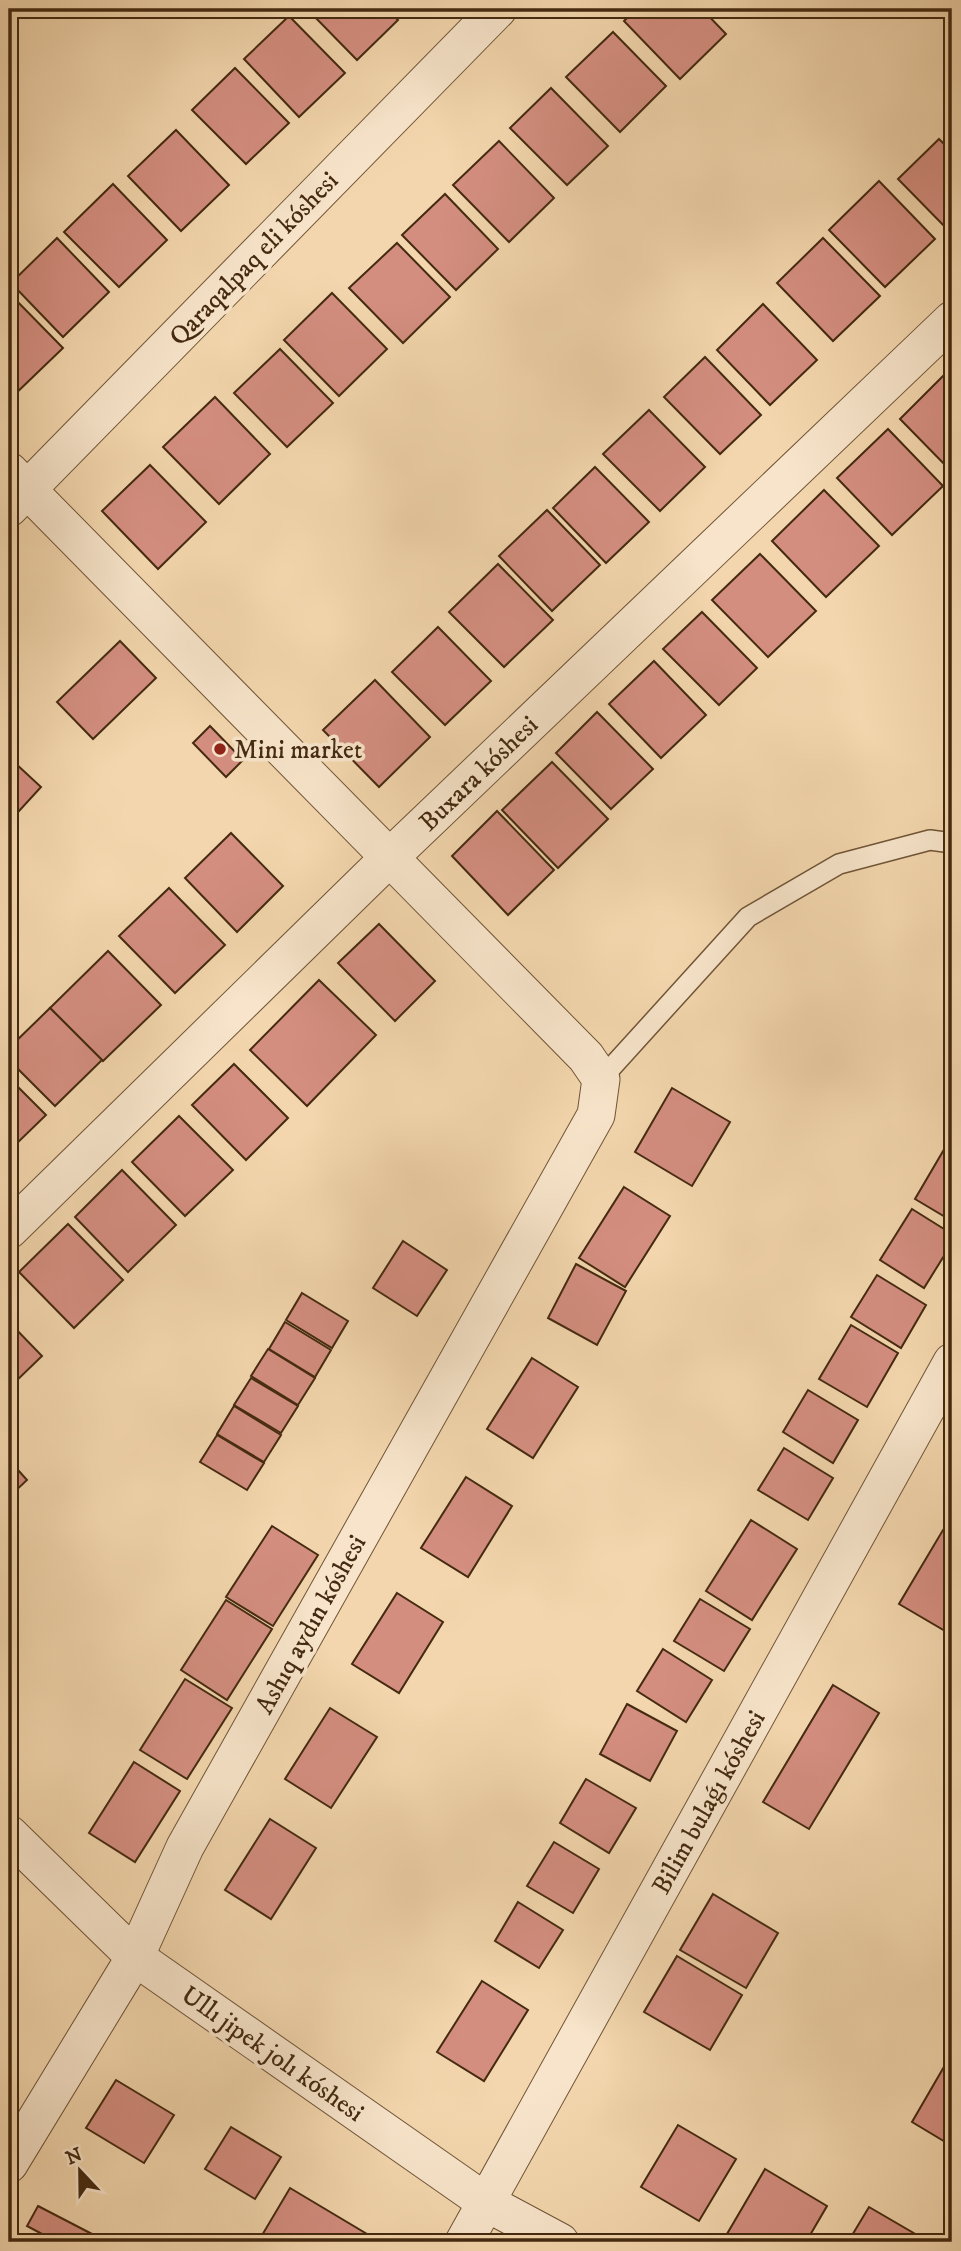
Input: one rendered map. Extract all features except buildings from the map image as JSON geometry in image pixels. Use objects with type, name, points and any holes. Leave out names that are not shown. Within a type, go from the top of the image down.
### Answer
[{"type":"street","name":"Qaraqalpaq eli kóshesi","points":[[15,490],[475,16]]},
{"type":"street","name":"Buxara kóshesi","points":[[9,1230],[389,858],[952,320]]},
{"type":"street","points":[[15,490],[389,858],[586,1057],[601,1079]]},
{"type":"street","name":"Ashıq aydın kóshesi","points":[[9,2164],[135,1957],[185,1847],[596,1115],[601,1079]]},
{"type":"street","name":"Bilim bulaǵı kóshesi","points":[[464,2242],[952,1362]]},
{"type":"street","name":"Ullı jipek jolı kóshesi","points":[[9,1834],[135,1957],[487,2203],[560,2242]]},
{"type":"lane","points":[[601,1079],[748,917],[839,864],[930,840],[952,843]]},
{"type":"place","name":"Mini market","points":[[220,749]]}]
